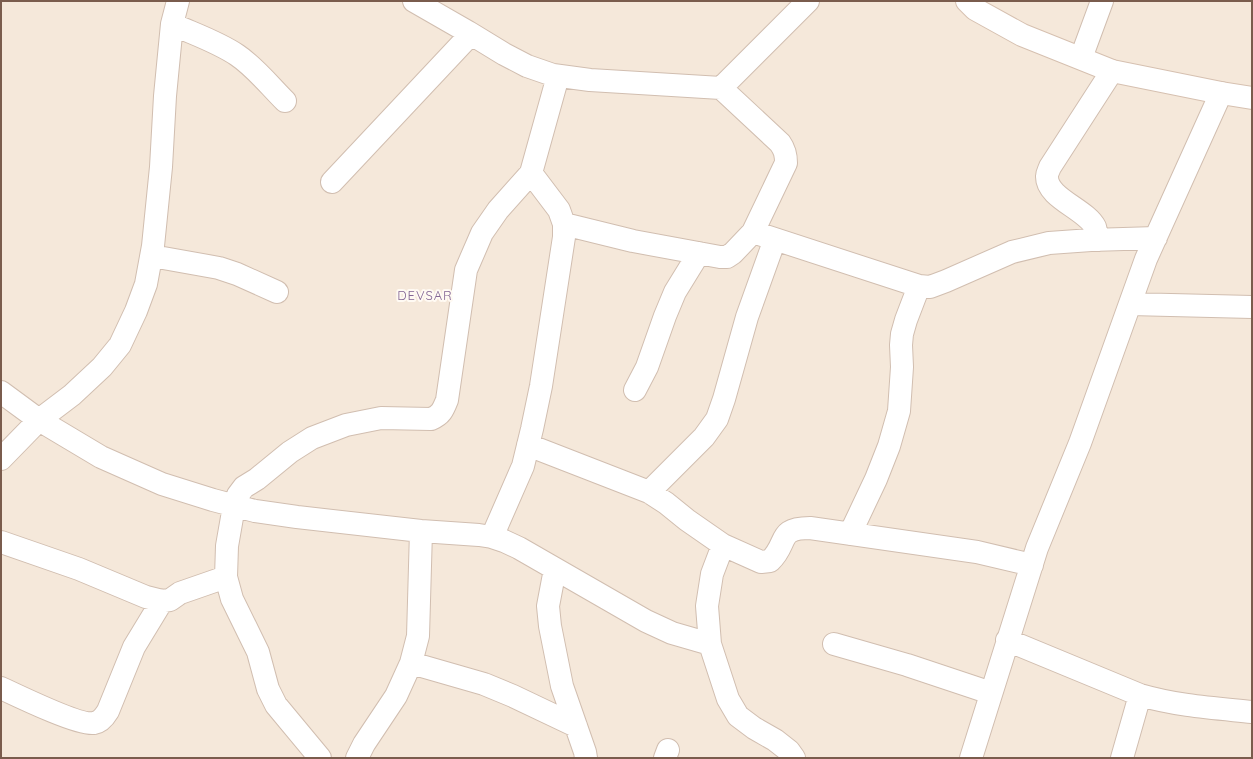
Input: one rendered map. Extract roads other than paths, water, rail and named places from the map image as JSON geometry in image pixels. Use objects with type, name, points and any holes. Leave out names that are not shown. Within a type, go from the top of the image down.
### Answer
[{"type":"street","points":[[1,459],[39,420],[72,395],[102,367],[120,345],[136,311],[146,284],[152,256],[161,167],[165,96],[172,24],[178,1]]},
{"type":"street","points":[[414,1],[504,54],[527,66],[553,75],[590,80],[721,88],[785,149],[786,163],[753,232],[733,253],[727,257],[633,241],[564,224]]},
{"type":"street","points":[[721,88],[808,1]]},
{"type":"street","points":[[967,1],[975,8],[1022,35],[1112,71],[1252,98]]},
{"type":"street","points":[[1081,58],[1102,1]]},
{"type":"street","points":[[172,24],[237,55],[247,62],[284,101]]},
{"type":"street","points":[[332,182],[471,34]]},
{"type":"street","points":[[1098,240],[1094,226],[1084,216],[1057,195],[1050,186],[1047,177],[1050,167],[1112,71]]},
{"type":"street","points":[[320,758],[276,705],[268,689],[258,652],[232,599],[226,576],[227,546],[234,506],[238,495],[244,487],[290,452],[312,438],[346,424],[381,418],[431,419],[438,416],[447,400],[466,270],[482,233],[498,210],[531,173],[558,76]]},
{"type":"street","points":[[971,758],[1037,548],[1080,443],[1146,260],[1221,93]]},
{"type":"street","points":[[492,537],[523,466],[532,429],[542,378],[564,238],[564,224],[559,210],[531,173]]},
{"type":"street","points":[[753,232],[919,286],[930,287],[1012,252],[1049,243],[1156,238]]},
{"type":"street","points":[[649,492],[704,437],[717,419],[747,317],[775,239]]},
{"type":"street","points":[[635,390],[647,367],[675,292],[699,253]]},
{"type":"street","points":[[152,256],[219,268],[237,274],[277,292]]},
{"type":"street","points":[[850,534],[876,479],[889,446],[899,412],[902,367],[902,334],[919,286]]},
{"type":"street","points":[[1130,304],[1252,307]]},
{"type":"street","points":[[1,392],[39,420],[101,456],[162,484],[254,511],[421,531],[492,537],[519,548],[646,620],[672,633],[710,644]]},
{"type":"street","points":[[528,445],[649,492],[723,545],[761,562],[770,561],[777,555],[785,535],[790,531],[800,528],[810,528],[977,552],[1032,565]]},
{"type":"street","points":[[357,758],[364,744],[396,696],[411,663],[418,636],[421,531]]},
{"type":"street","points":[[1,542],[79,569],[146,597],[162,601],[170,600],[180,593],[226,576]]},
{"type":"street","points":[[723,545],[712,574],[708,606],[710,644],[728,699],[738,716],[754,728],[775,740],[789,751],[794,758]]},
{"type":"street","points":[[555,569],[548,606],[550,626],[562,686],[586,758]]},
{"type":"street","points":[[1,688],[72,718],[86,723],[96,723],[102,719],[108,711],[134,647],[162,601]]},
{"type":"street","points":[[1007,640],[1140,695],[1179,705],[1252,712]]},
{"type":"street","points":[[834,644],[901,663],[991,693]]},
{"type":"street","points":[[411,663],[484,684],[576,726]]},
{"type":"street","points":[[1122,758],[1140,695]]},
{"type":"district","name":"DEVSAR","points":[[425,295]]}]
